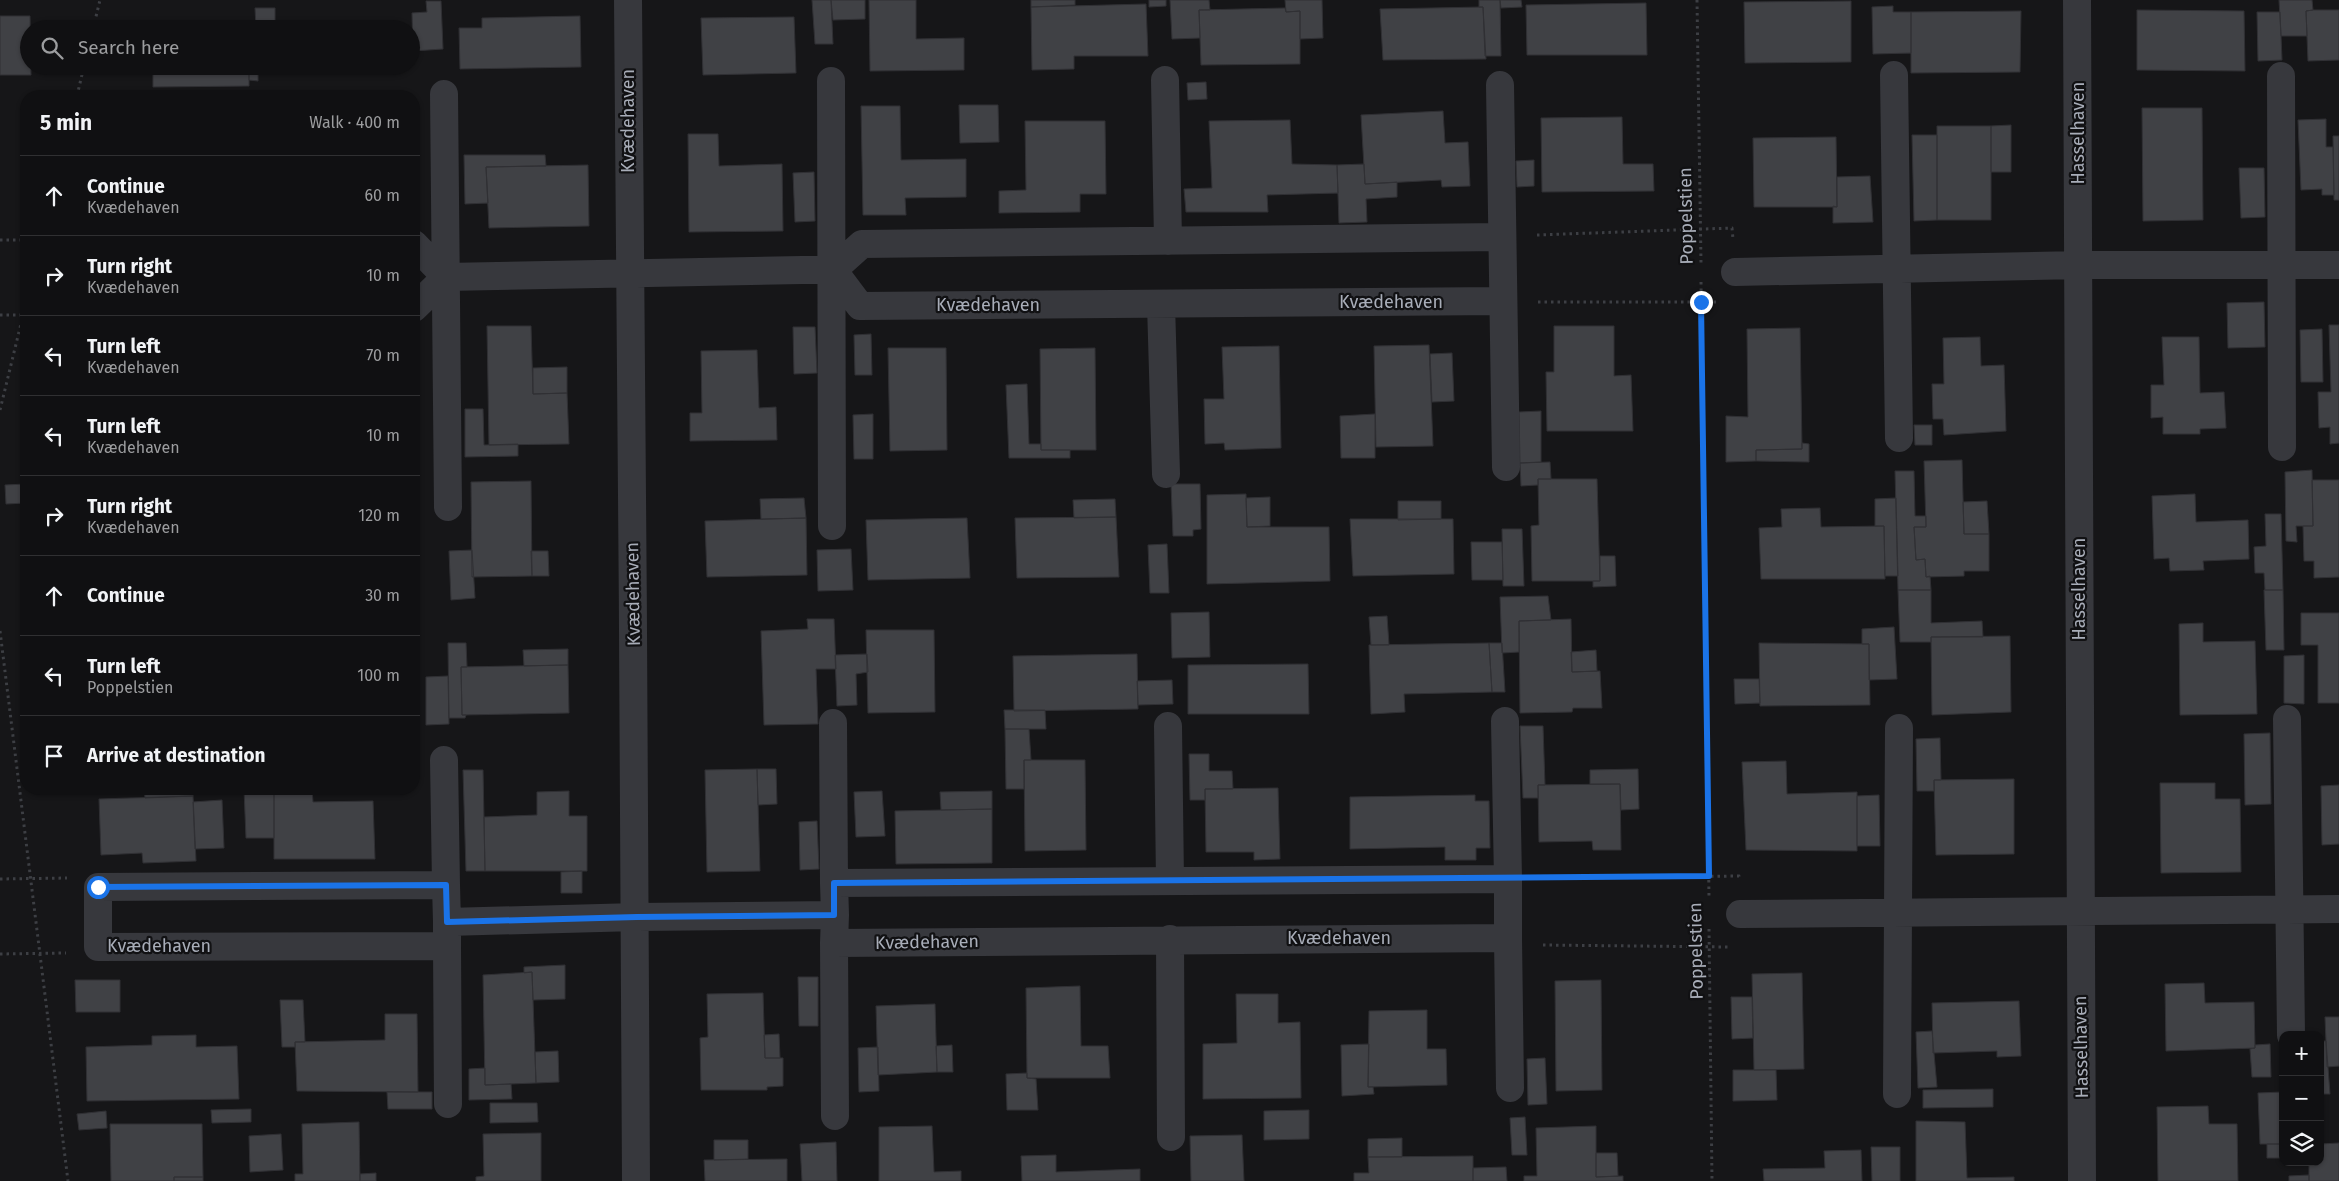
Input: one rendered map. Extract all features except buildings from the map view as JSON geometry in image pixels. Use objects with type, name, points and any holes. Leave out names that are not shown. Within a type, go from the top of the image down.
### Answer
[{"type":"street","name":"Kvædehaven","points":[[628,0],[629,272],[637,917],[636,1181]]},
{"type":"street","name":"Hasselhaven","points":[[2077,0],[2079,912],[2082,1181]]},
{"type":"street","points":[[1894,75],[1899,438]]},
{"type":"street","points":[[2281,76],[2282,447]]},
{"type":"street","points":[[1165,80],[1168,241]]},
{"type":"street","points":[[831,81],[832,526]]},
{"type":"street","points":[[1500,86],[1506,467]]},
{"type":"street","points":[[444,94],[448,507]]},
{"type":"street","points":[[420,302],[446,277],[629,272],[832,270],[862,244],[1502,237]]},
{"type":"street","points":[[420,250],[446,277]]},
{"type":"street","points":[[1735,272],[2079,265],[2339,265]]},
{"type":"street","name":"Kvædehaven","points":[[832,270],[860,306],[1502,302]]},
{"type":"street","points":[[1161,304],[1166,474]]},
{"type":"street","points":[[2287,719],[2291,1031]]},
{"type":"street","points":[[1505,721],[1510,1088]]},
{"type":"street","points":[[832,723],[836,1116]]},
{"type":"street","points":[[1168,726],[1170,881]]},
{"type":"street","points":[[1897,1094],[1899,728]]},
{"type":"street","points":[[444,760],[448,1104]]},
{"type":"street","points":[[834,883],[1508,879]]},
{"type":"street","points":[[98,887],[446,885]]},
{"type":"street","name":"Kvædehaven","points":[[98,887],[98,948],[447,934],[637,917],[834,915]]},
{"type":"street","points":[[1740,914],[2339,909]]},
{"type":"street","name":"Kvædehaven","points":[[834,943],[1170,939],[1508,938]]},
{"type":"street","points":[[1170,939],[1171,1137]]},
{"type":"path","points":[[95,20],[100,0]]},
{"type":"path","name":"Poppelstien","points":[[1697,0],[1701,265]]},
{"type":"path","points":[[78,90],[82,75]]},
{"type":"path","points":[[1502,237],[1700,228]]},
{"type":"path","points":[[0,240],[20,240]]},
{"type":"path","name":"Poppelstien","points":[[1701,274],[1709,902]]},
{"type":"path","points":[[1502,302],[1701,302]]},
{"type":"path","points":[[0,315],[20,315]]},
{"type":"path","points":[[0,410],[20,334]]},
{"type":"path","points":[[0,631],[20,791]]},
{"type":"path","points":[[20,795],[68,1181]]},
{"type":"path","points":[[1508,879],[1709,876]]},
{"type":"path","points":[[0,879],[80,878],[98,887]]},
{"type":"path","name":"Poppelstien","points":[[1709,920],[1712,1181]]},
{"type":"path","points":[[1508,938],[1544,946],[1709,946]]},
{"type":"path","points":[[0,954],[80,953],[98,948]]},
{"type":"route","points":[[98,887],[446,885],[447,922],[475,922],[637,917],[834,915],[834,883],[1709,876],[1701,302]]}]
